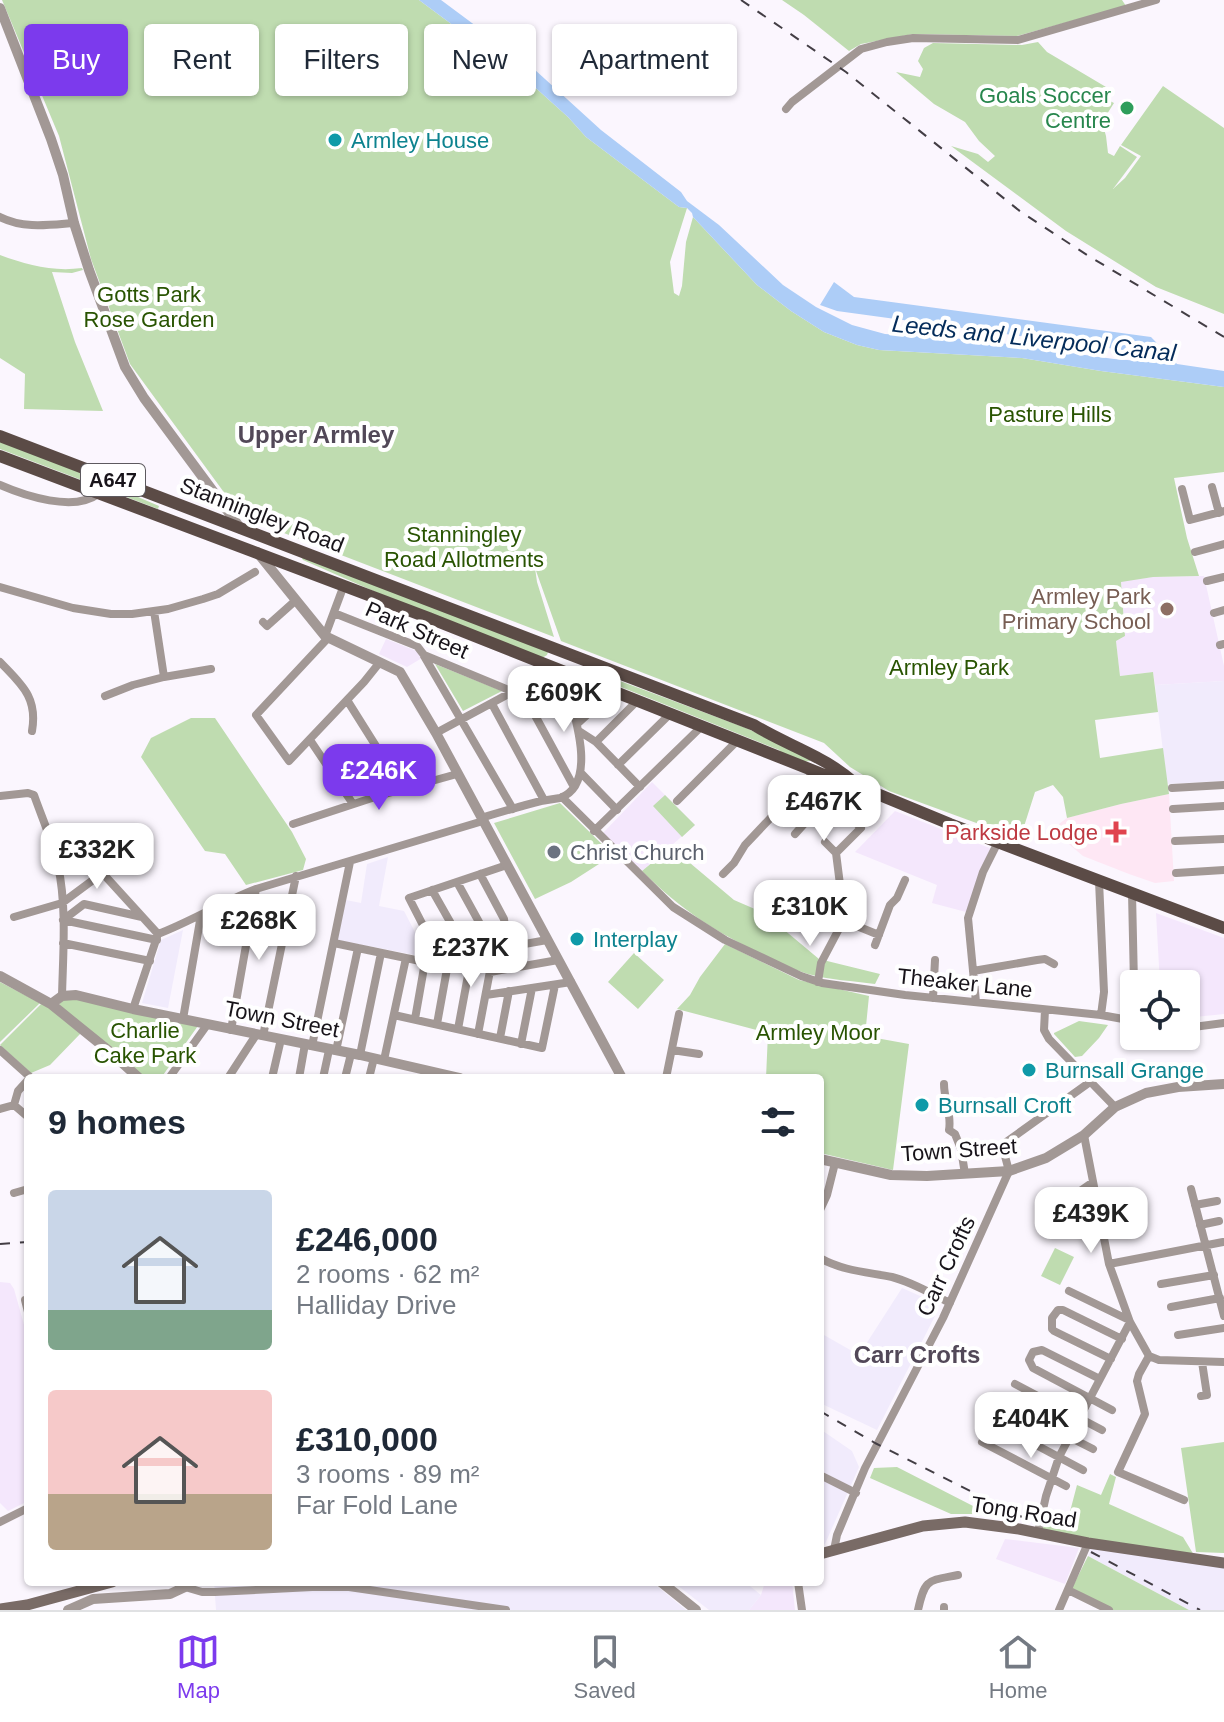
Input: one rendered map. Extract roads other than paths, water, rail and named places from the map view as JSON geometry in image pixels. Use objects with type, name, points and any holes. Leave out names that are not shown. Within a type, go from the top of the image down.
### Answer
[{"type":"main road","name":"Stanningley Road","points":[[0,436],[754,725],[837,768],[858,786]]},
{"type":"main road","name":"Stanningley Road","points":[[0,456],[344,585],[842,782],[1224,928]]},
{"type":"main road","points":[[127,485],[138,495],[162,504],[161,516]]},
{"type":"main road","points":[[226,523],[228,532],[236,540],[257,552]]},
{"type":"main road","points":[[261,537],[278,560]]},
{"type":"main road","points":[[559,651],[554,657],[561,671],[573,666],[573,656]]},
{"type":"main road","name":"Tong Road","points":[[824,1553],[916,1527],[965,1522],[1224,1563]]},
{"type":"main road","points":[[0,1609],[97,1586]]},
{"type":"street","points":[[786,109],[849,58],[871,45],[913,38],[1018,40],[1156,0]]},
{"type":"street","points":[[0,8],[51,139],[89,270],[125,367],[144,398],[241,529]]},
{"type":"street","points":[[0,217],[25,225],[74,223]]},
{"type":"street","name":"Stanningley Road","points":[[0,485],[22,494],[69,502],[91,499],[98,494]]},
{"type":"street","points":[[1182,489],[1190,520],[1222,512],[1212,487]]},
{"type":"street","points":[[218,500],[226,523]]},
{"type":"street","points":[[1195,552],[1224,544]]},
{"type":"street","points":[[257,552],[327,637],[400,672],[620,1074]]},
{"type":"street","points":[[276,576],[278,560]]},
{"type":"street","points":[[0,587],[73,608],[132,614],[187,604],[218,594],[255,572]]},
{"type":"street","points":[[1207,581],[1224,577]]},
{"type":"street","points":[[344,585],[327,637],[256,715],[289,761],[380,662]]},
{"type":"street","points":[[263,622],[267,626],[295,601]]},
{"type":"street","points":[[154,611],[164,677]]},
{"type":"street","name":"Park Street","points":[[334,613],[417,646],[424,655],[514,691],[577,724],[640,787]]},
{"type":"street","points":[[424,655],[513,809]]},
{"type":"street","points":[[0,662],[30,698],[32,731]]},
{"type":"street","points":[[105,696],[164,677],[211,669]]},
{"type":"street","points":[[63,920],[157,937],[256,889],[513,809],[562,797],[574,787],[581,773],[582,752],[561,671]]},
{"type":"street","points":[[436,733],[514,691]]},
{"type":"street","points":[[577,724],[613,691]]},
{"type":"street","points":[[525,697],[574,787]]},
{"type":"street","points":[[347,700],[403,789]]},
{"type":"street","points":[[596,742],[638,700]]},
{"type":"street","points":[[492,704],[544,800]]},
{"type":"street","points":[[618,765],[671,713]]},
{"type":"street","points":[[594,831],[702,726]]},
{"type":"street","points":[[310,740],[353,804]]},
{"type":"street","points":[[677,801],[738,740]]},
{"type":"street","points":[[723,874],[745,845],[815,771]]},
{"type":"street","points":[[581,773],[617,810]]},
{"type":"street","points":[[293,824],[457,774]]},
{"type":"street","points":[[795,834],[842,782]]},
{"type":"street","points":[[1172,788],[1224,785]]},
{"type":"street","points":[[0,796],[34,795],[57,862],[63,920],[62,996],[51,1004]]},
{"type":"street","name":"Theaker Lane","points":[[562,797],[673,907],[725,940],[801,976],[818,982],[933,998],[1120,1018]]},
{"type":"street","points":[[1173,809],[1224,806]]},
{"type":"street","points":[[836,853],[861,828],[848,814]]},
{"type":"street","points":[[1175,841],[1224,839]]},
{"type":"street","points":[[818,982],[821,963],[842,920],[844,906],[836,853],[825,842]]},
{"type":"street","points":[[976,1002],[969,912],[998,842]]},
{"type":"street","points":[[300,1074],[334,943],[350,862]]},
{"type":"street","points":[[415,1019],[429,961],[428,935],[409,898],[507,865]]},
{"type":"street","points":[[1176,873],[1224,870]]},
{"type":"street","points":[[480,874],[504,919],[508,947]]},
{"type":"street","points":[[231,1074],[260,1035],[296,876]]},
{"type":"street","points":[[107,878],[157,937]]},
{"type":"street","points":[[14,917],[62,903],[93,880]]},
{"type":"street","points":[[875,945],[890,905],[897,898],[905,880]]},
{"type":"street","points":[[1099,881],[1104,992],[1101,1015]]},
{"type":"street","points":[[457,882],[479,922],[484,951]]},
{"type":"street","points":[[231,1030],[256,889]]},
{"type":"street","points":[[432,890],[453,927],[453,957],[437,1024]]},
{"type":"street","points":[[1132,893],[1134,970]]},
{"type":"street","points":[[63,920],[84,904],[142,917]]},
{"type":"street","points":[[183,1019],[201,915]]},
{"type":"street","points":[[842,920],[879,935]]},
{"type":"street","points":[[133,1009],[157,937]]},
{"type":"street","points":[[334,943],[429,961],[547,940]]},
{"type":"street","points":[[63,943],[150,961]]},
{"type":"street","points":[[324,1074],[358,948]]},
{"type":"street","points":[[478,1034],[494,950]]},
{"type":"street","points":[[347,1074],[356,1054],[381,953]]},
{"type":"street","points":[[458,1029],[472,954]]},
{"type":"street","points":[[371,1074],[394,1015],[406,958]]},
{"type":"street","points":[[973,971],[1045,959],[1054,964]]},
{"type":"street","points":[[490,972],[558,960]]},
{"type":"street","points":[[933,998],[935,960]]},
{"type":"street","points":[[0,976],[51,1004],[135,1074]]},
{"type":"street","points":[[486,995],[571,982]]},
{"type":"street","points":[[394,1015],[542,1048],[555,985]]},
{"type":"street","points":[[521,1044],[532,988]]},
{"type":"street","points":[[500,1038],[509,991]]},
{"type":"street","name":"Town Street","points":[[62,996],[76,995],[443,1074]]},
{"type":"street","name":"Theaker Lane","points":[[1045,1010],[1044,1030],[1049,1039],[1115,1107]]},
{"type":"street","points":[[667,1074],[679,1014]]},
{"type":"street","points":[[1200,1026],[1224,1023]]},
{"type":"street","points":[[172,1074],[207,1025]]},
{"type":"street","points":[[273,1074],[281,1039]]},
{"type":"street","points":[[0,1050],[27,1074]]},
{"type":"street","points":[[672,1050],[699,1054]]},
{"type":"street","name":"Carr Crofts","points":[[834,1550],[837,1535],[865,1468],[950,1303],[1009,1171],[1002,1145],[1090,1082]]},
{"type":"street","points":[[14,1105],[18,1091],[24,1084]]},
{"type":"street","points":[[944,1084],[944,1100],[951,1119],[949,1130],[955,1134],[961,1149],[965,1174]]},
{"type":"street","name":"Town Street","points":[[824,1160],[891,1175],[919,1177],[1009,1171],[1046,1158],[1084,1135],[1115,1107],[1146,1093],[1224,1084]]},
{"type":"street","points":[[0,1109],[14,1105]]},
{"type":"street","points":[[14,1105],[24,1114]]},
{"type":"street","points":[[1084,1135],[1109,1264],[1130,1321],[1149,1356],[1159,1360],[1224,1362]]},
{"type":"street","points":[[824,1201],[835,1163]]},
{"type":"street","points":[[1056,1208],[1093,1182]]},
{"type":"street","points":[[14,1193],[24,1188]]},
{"type":"street","points":[[1191,1189],[1224,1316]]},
{"type":"street","points":[[1195,1205],[1217,1201]]},
{"type":"street","points":[[1056,1232],[1097,1205]]},
{"type":"street","points":[[1200,1225],[1219,1221]]},
{"type":"street","points":[[1109,1264],[1223,1242]]},
{"type":"street","points":[[824,1260],[854,1271],[896,1278],[950,1303]]},
{"type":"street","points":[[1161,1284],[1214,1275]]},
{"type":"street","points":[[1069,1291],[1130,1321]]},
{"type":"street","points":[[1171,1307],[1220,1298]]},
{"type":"street","points":[[1111,1359],[1054,1331],[1052,1318],[1058,1310],[1063,1310],[1122,1339]]},
{"type":"street","points":[[1038,1532],[1059,1457],[1130,1321]]},
{"type":"street","points":[[1178,1335],[1224,1328]]},
{"type":"street","points":[[1100,1379],[1042,1350],[1030,1356],[1033,1368],[1112,1410]]},
{"type":"street","points":[[1149,1356],[1137,1381],[1145,1414],[1118,1472],[1184,1500]]},
{"type":"street","points":[[1201,1396],[1207,1395],[1202,1362]]},
{"type":"street","points":[[1015,1384],[1102,1430]]},
{"type":"street","points":[[1004,1404],[1093,1449]]},
{"type":"street","points":[[993,1422],[1083,1470]]},
{"type":"street","points":[[982,1442],[1066,1486]]},
{"type":"street","points":[[824,1477],[856,1493]]},
{"type":"street","points":[[0,1522],[24,1510]]},
{"type":"street","points":[[1059,1610],[1088,1543]]},
{"type":"street","points":[[918,1610],[924,1587],[931,1581],[958,1575]]},
{"type":"street","points":[[68,1610],[93,1599],[170,1594],[183,1586]]},
{"type":"street","points":[[190,1586],[202,1592],[324,1586]]},
{"type":"street","points":[[361,1586],[506,1610]]},
{"type":"street","points":[[668,1586],[696,1610]]},
{"type":"street","points":[[799,1586],[802,1610]]},
{"type":"street","points":[[1068,1590],[1109,1610]]},
{"type":"water","points":[[419,0],[441,0],[473,24],[451,24]]},
{"type":"water","points":[[536,71],[552,85],[552,96],[564,96],[601,130],[681,192],[687,201],[719,225],[783,285],[816,307],[852,325],[885,334],[979,340],[1166,363],[1160,355],[837,311],[820,305],[834,282],[854,297],[1151,337],[1177,364],[1224,371],[1224,387],[1022,358],[879,350],[824,332],[757,285],[687,208],[679,207],[586,137],[536,88]]},
{"type":"railway","points":[[741,0],[846,72],[1021,212],[1224,337]]},
{"type":"railway","points":[[0,1244],[24,1242]]},
{"type":"railway","points":[[824,1413],[875,1443],[1022,1517]]},
{"type":"railway","points":[[1091,1552],[1200,1610]]},
{"type":"place","name":"Goals Soccer Centre","points":[[1127,108]]},
{"type":"place","name":"Armley House","points":[[335,140]]},
{"type":"place","name":"Armley Park Primary School","points":[[1167,609]]},
{"type":"place","name":"Parkside Lodge","points":[[1116,832]]},
{"type":"place","name":"Christ Church","points":[[554,852]]},
{"type":"place","name":"Interplay","points":[[577,939]]},
{"type":"place","name":"Burnsall Grange","points":[[1029,1070]]},
{"type":"place","name":"Burnsall Croft","points":[[922,1105]]},
{"type":"district","name":"Upper Armley","points":[[316,434]]},
{"type":"district","name":"Carr Crofts","points":[[917,1354]]},
{"type":"park label","name":"Gotts Park Rose Garden","points":[[149,306]]},
{"type":"park label","name":"Pasture Hills","points":[[1050,414]]},
{"type":"park label","name":"Stanningley Road Allotments","points":[[464,546]]},
{"type":"park label","name":"Armley Park","points":[[949,667]]},
{"type":"park label","name":"Armley Moor","points":[[818,1032]]},
{"type":"park label","name":"Charlie Cake Park","points":[[145,1042]]},
{"type":"water label","name":"Leeds and Liverpool Canal","points":[[1034,338]]}]
